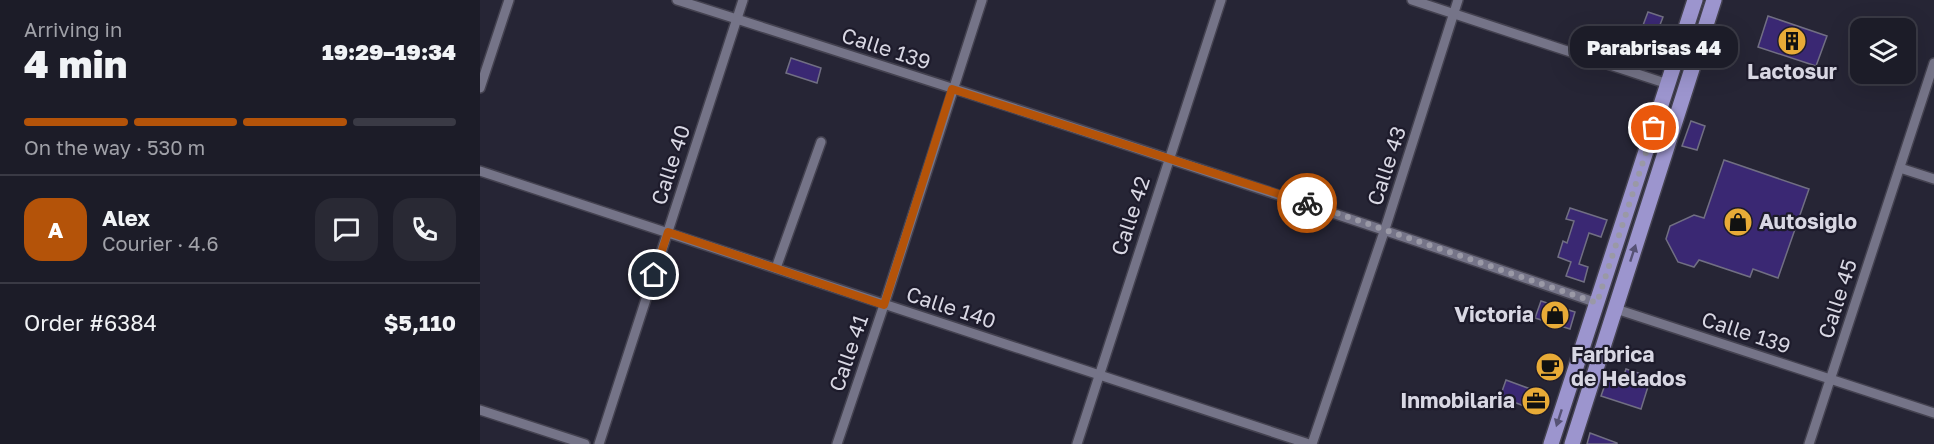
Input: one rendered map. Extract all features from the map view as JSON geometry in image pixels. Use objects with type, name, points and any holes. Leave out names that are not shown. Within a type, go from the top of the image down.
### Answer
[{"type":"highway","points":[[1551,444],[1695,0]]},
{"type":"highway","points":[[1572,444],[1714,0]]},
{"type":"street","points":[[480,88],[509,0]]},
{"type":"street","name":"Calle 139","points":[[677,0],[1385,229],[1597,303]]},
{"type":"street","name":"Calle 40","points":[[599,444],[744,0]]},
{"type":"street","name":"Calle 41","points":[[837,444],[982,0]]},
{"type":"street","name":"Calle 42","points":[[1077,444],[1221,0]]},
{"type":"street","points":[[1412,0],[1668,84]]},
{"type":"street","name":"Calle 43","points":[[1311,444],[1385,229],[1458,0]]},
{"type":"street","name":"Calle 45","points":[[1809,444],[1934,63]]},
{"type":"street","points":[[776,268],[821,142]]},
{"type":"street","points":[[1900,168],[1934,179]]},
{"type":"street","name":"Calle 140","points":[[480,171],[1311,444]]},
{"type":"street","name":"Calle 139","points":[[1616,309],[1934,413]]},
{"type":"street","points":[[480,410],[585,444]]},
{"type":"building","points":[[1648,12],[1663,17],[1655,38],[1659,39],[1649,67],[1626,60],[1631,43],[1636,44]]},
{"type":"building","name":"Lactosur","points":[[1768,16],[1827,36],[1816,66],[1758,47]]},
{"type":"building","points":[[791,58],[821,68],[817,83],[786,73]]},
{"type":"building","points":[[1691,121],[1705,126],[1697,150],[1682,146]]},
{"type":"building","name":"Autosiglo","points":[[1724,160],[1809,189],[1778,278],[1753,269],[1750,277],[1699,260],[1694,267],[1678,262],[1666,239],[1670,226],[1694,215],[1704,218]]},
{"type":"building","points":[[1570,208],[1607,220],[1601,237],[1589,233],[1579,264],[1588,267],[1584,282],[1566,276],[1571,262],[1558,257],[1563,241],[1567,243],[1574,221],[1566,219]]},
{"type":"building","name":"Victoria","points":[[1541,301],[1575,312],[1570,329],[1535,318]]},
{"type":"building","points":[[1626,369],[1651,377],[1641,409],[1601,396],[1607,379],[1621,384]]},
{"type":"building","points":[[1506,380],[1544,394],[1538,411],[1500,397]]},
{"type":"building","points":[[1590,433],[1617,443],[1617,444],[1587,444]]},
{"type":"way so far","points":[[1307,203],[1597,303],[1654,128]]},
{"type":"place","name":"Lactosur","points":[[1792,41]]},
{"type":"place","name":"Parabrisas 44","points":[[1654,128]]},
{"type":"place","name":"Autosiglo","points":[[1738,222]]},
{"type":"place","name":"Victoria","points":[[1555,315]]},
{"type":"place","name":"Farbrica de Helados","points":[[1550,367]]},
{"type":"place","name":"Inmobilaria","points":[[1536,401]]},
{"type":"route","points":[[654,275],[668,232],[884,305],[952,89],[1307,203]]}]
